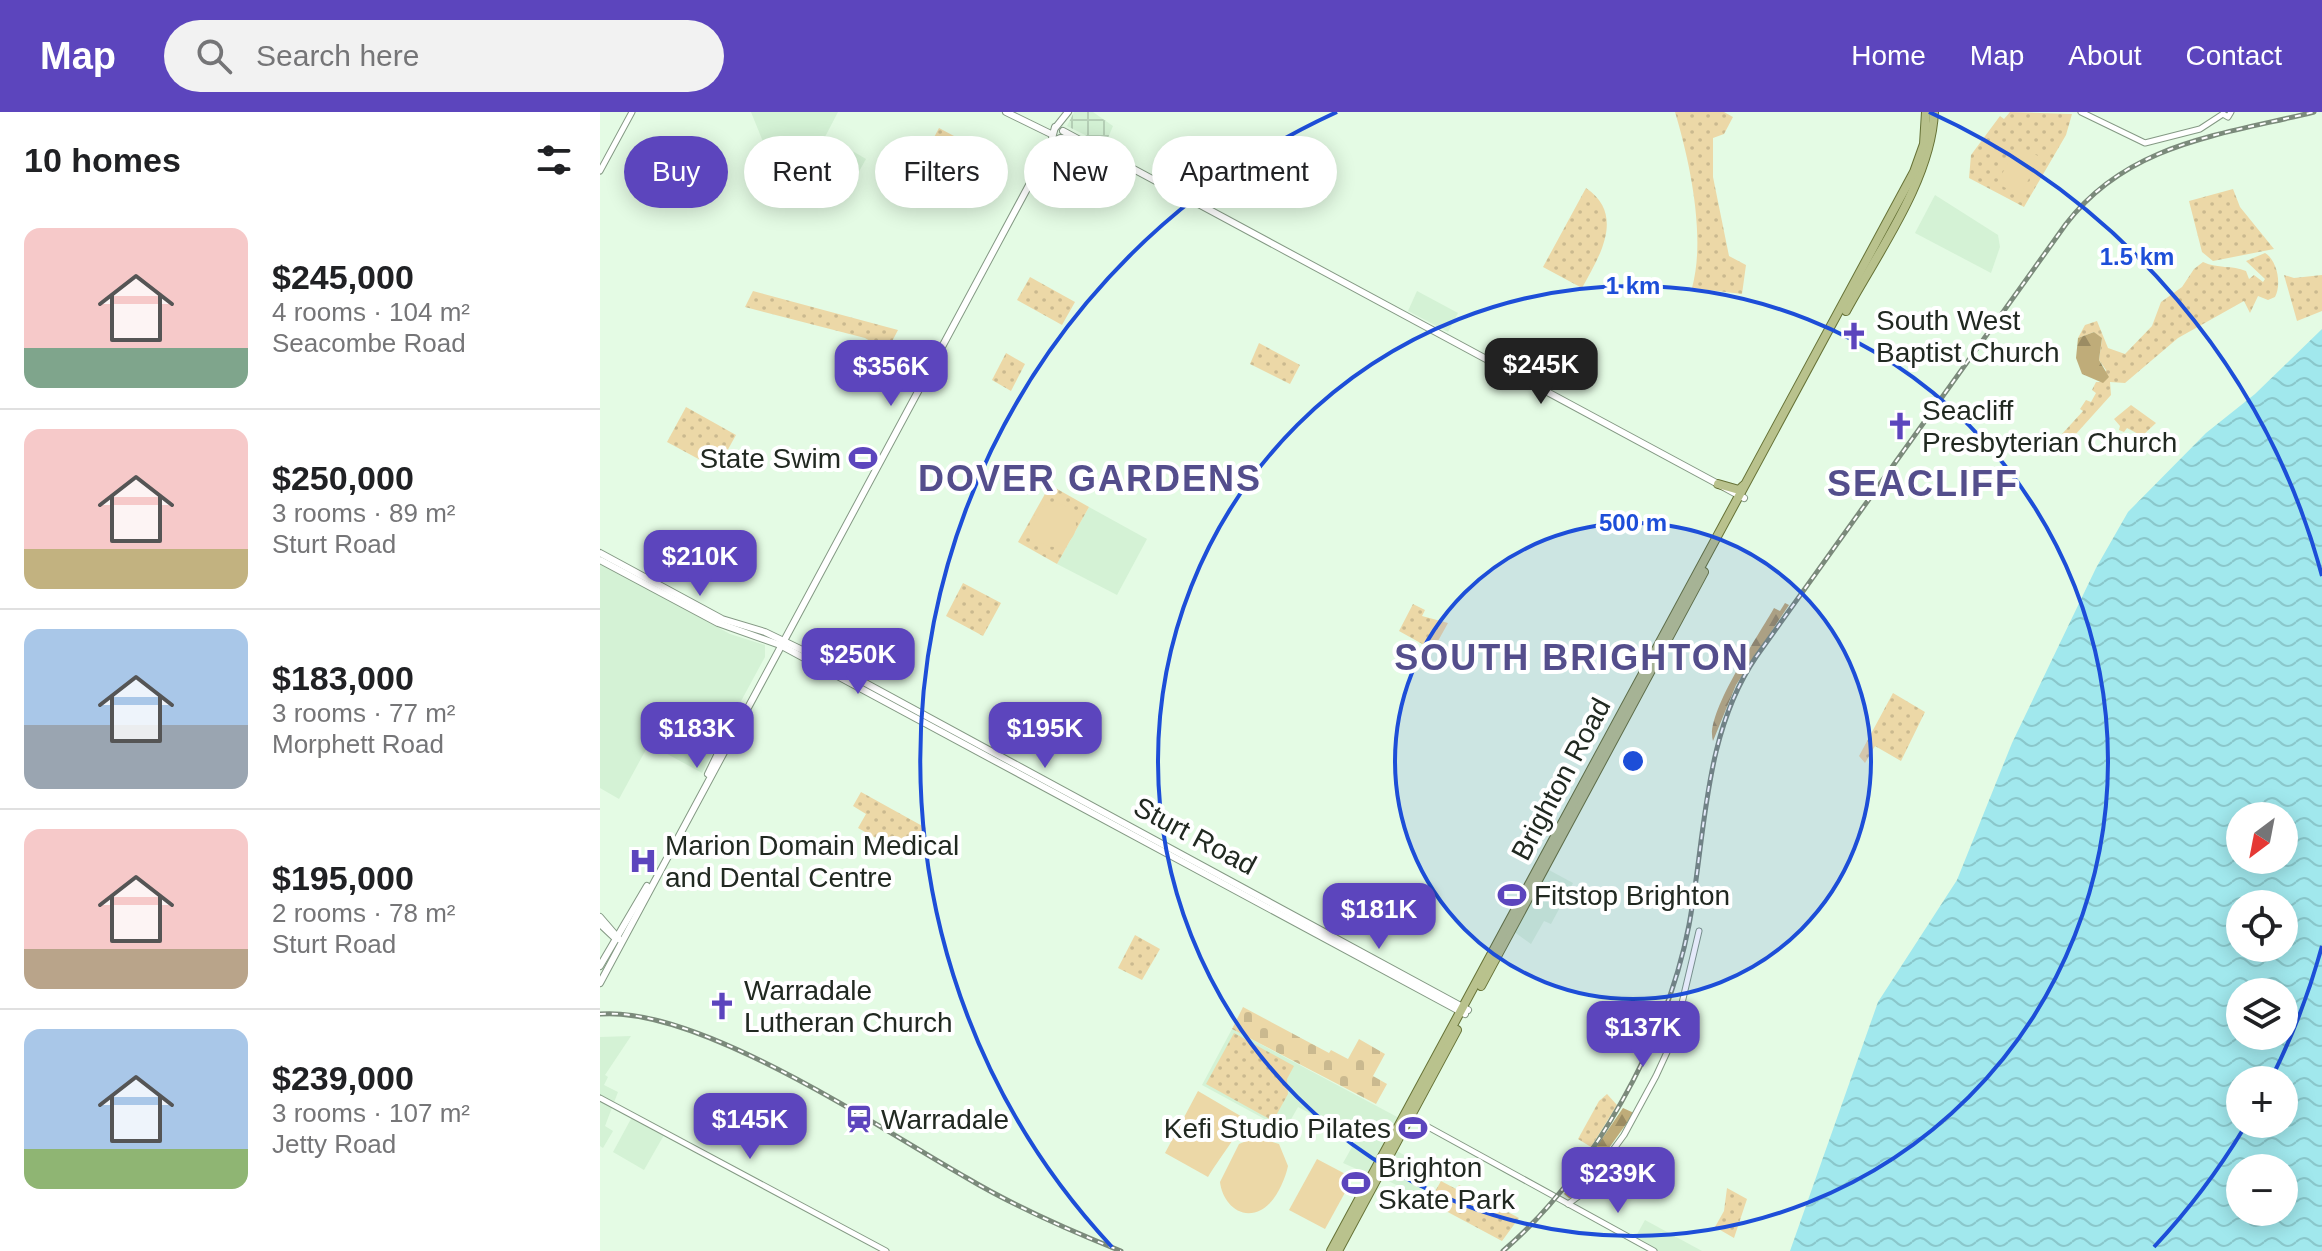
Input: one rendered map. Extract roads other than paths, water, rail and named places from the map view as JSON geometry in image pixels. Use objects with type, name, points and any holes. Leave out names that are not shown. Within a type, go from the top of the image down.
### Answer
[{"type":"main road","points":[[1006,112],[1040,128],[1072,138],[1742,497]]},
{"type":"main road","points":[[600,966],[619,939],[773,658],[1068,112]]},
{"type":"main road","points":[[1922,160],[1926,112]]},
{"type":"main road","points":[[1922,160],[1934,112]]},
{"type":"main road","name":"Brighton Road","points":[[1338,1251],[1463,1008],[1922,160]]},
{"type":"main road","name":"Brighton Road","points":[[1463,1008],[1922,160]]},
{"type":"main road","points":[[1718,484],[1739,490],[1750,479]]},
{"type":"main road","points":[[1731,491],[1735,502],[1731,513]]},
{"type":"main road","name":"Sturt Road","points":[[600,553],[718,623],[781,642],[791,651],[1463,1008]]},
{"type":"main road","name":"Sturt Road","points":[[600,560],[722,619],[765,632],[1463,1008]]},
{"type":"main road","points":[[765,632],[787,631]]},
{"type":"main road","points":[[771,641],[773,658]]},
{"type":"main road","points":[[600,983],[626,923],[773,658],[783,651],[791,651]]},
{"type":"main road","points":[[600,917],[609,941],[606,956]]},
{"type":"main road","points":[[604,927],[617,929],[626,923]]},
{"type":"main road","points":[[604,927],[619,939]]},
{"type":"main road","name":"Brighton Road","points":[[1331,1251],[1408,1116]]},
{"type":"street","points":[[600,171],[632,112]]},
{"type":"street","points":[[2081,112],[2137,142],[2200,129],[2223,113],[2228,117],[2231,112]]},
{"type":"street","points":[[1568,1204],[1579,1196],[1624,1135],[1657,1074],[1674,1037],[1699,931]]},
{"type":"street","points":[[600,1098],[886,1251]]},
{"type":"street","points":[[1408,1116],[1654,1251]]},
{"type":"water","points":[[2322,329],[2322,1251],[1790,1251],[1878,1002],[1957,880],[2012,743],[2096,568],[2128,512],[2206,433],[2255,394]]},
{"type":"railway","points":[[1503,1251],[1536,1220],[1567,1184],[1621,1103],[1644,1059],[1663,1014],[1689,925],[1716,752],[1739,687],[1756,657],[2066,224],[2091,197],[2118,176],[2178,146],[2314,112]]},
{"type":"railway","points":[[600,1014],[641,1017],[687,1029],[736,1049],[788,1074],[1004,1199],[1121,1251]]},
{"type":"place","name":"South West Baptist Church","points":[[1854,336]]},
{"type":"place","name":"Seacliff Presbyterian Church","points":[[1900,426]]},
{"type":"place","name":"State Swim","points":[[863,458]]},
{"type":"place","name":"Marion Domain Medical and Dental Centre","points":[[643,861]]},
{"type":"place","name":"Fitstop Brighton","points":[[1512,895]]},
{"type":"place","name":"Warradale Lutheran Church","points":[[722,1006]]},
{"type":"place","name":"Warradale","points":[[859,1119]]},
{"type":"place","name":"Kefi Studio Pilates","points":[[1413,1128]]},
{"type":"place","name":"Brighton Skate Park","points":[[1356,1183]]},
{"type":"district","name":"DOVER GARDENS","points":[[1090,478]]},
{"type":"district","name":"SEACLIFF","points":[[1923,483]]},
{"type":"district","name":"SOUTH BRIGHTON","points":[[1572,657]]}]
